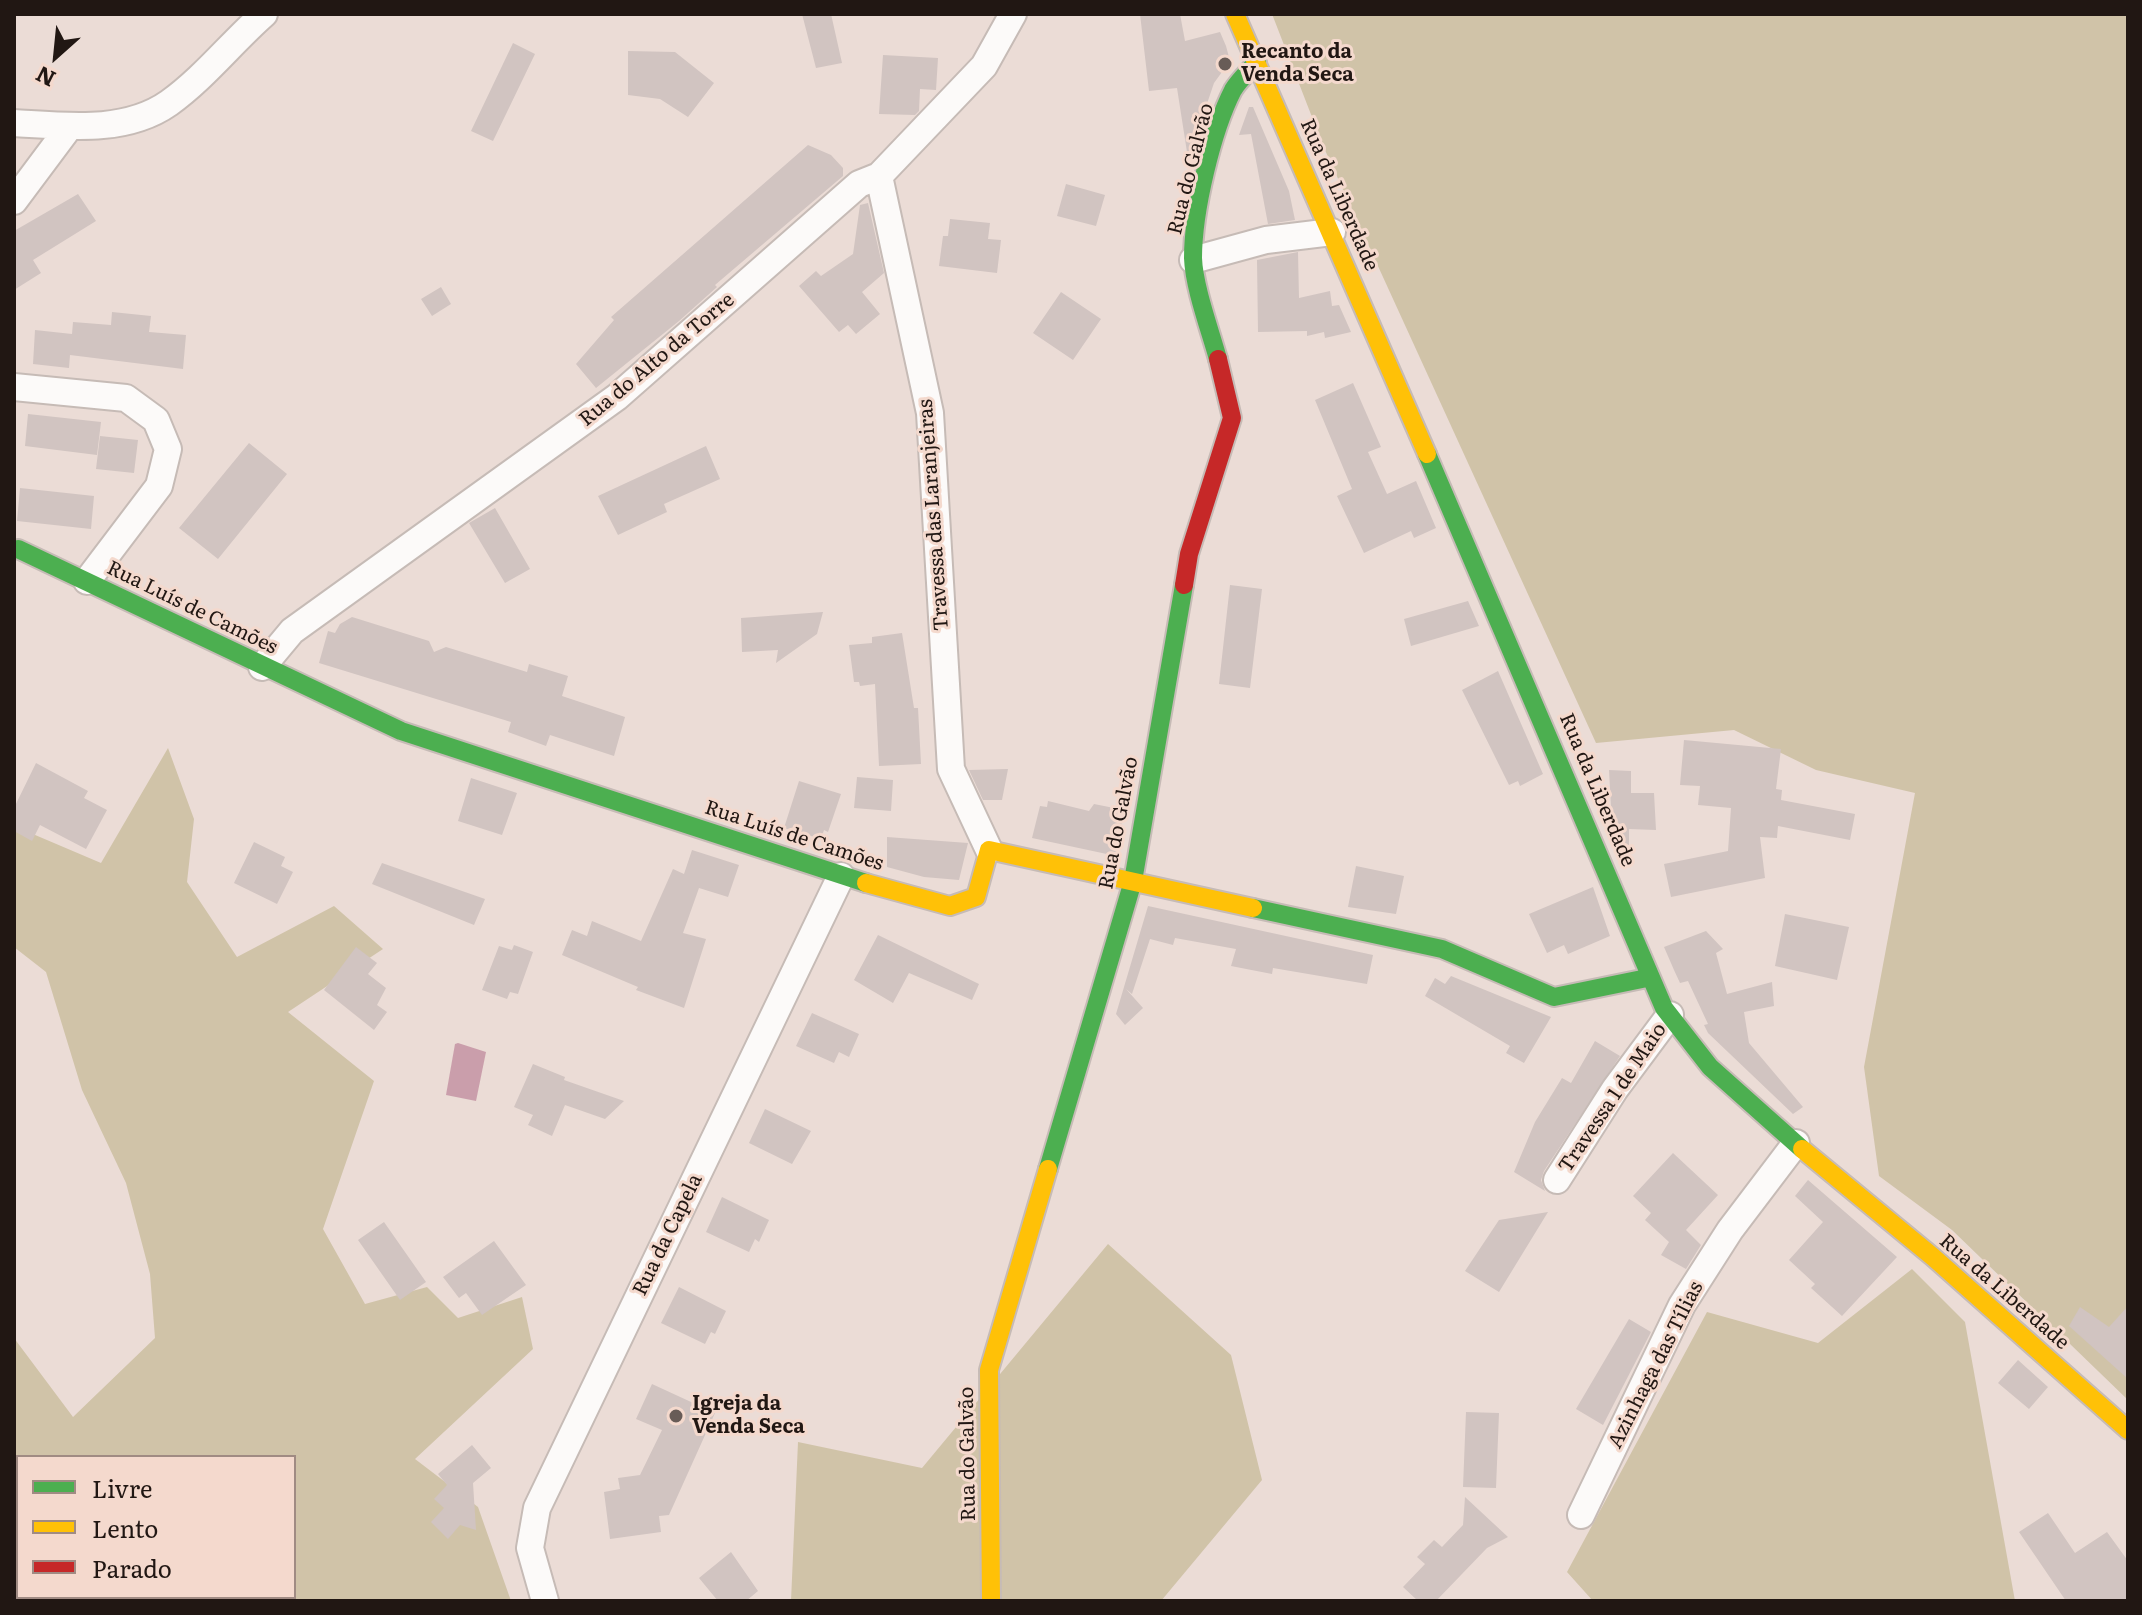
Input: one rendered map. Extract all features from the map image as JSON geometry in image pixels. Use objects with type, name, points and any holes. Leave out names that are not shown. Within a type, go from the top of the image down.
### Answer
[{"type":"street","points":[[14,123],[70,126],[124,123],[169,104],[264,14]]},
{"type":"street","name":"Rua do Alto da Torre","points":[[262,667],[292,631],[617,397],[859,184],[879,176],[984,66],[1013,14]]},
{"type":"street","name":"Rua da Liberdade","points":[[1235,14],[1615,886],[1647,978],[1670,1015],[1690,1045],[1796,1143],[2128,1430]]},
{"type":"street","name":"Rua do Galvão","points":[[991,1601],[989,1370],[1133,881],[1189,554],[1232,418],[1193,260],[1207,177],[1234,90],[1257,62]]},
{"type":"street","points":[[14,201],[70,126]]},
{"type":"street","name":"Travessa das Laranjeiras","points":[[879,176],[930,413],[951,769],[989,850]]},
{"type":"street","points":[[1193,260],[1266,240],[1332,232]]},
{"type":"street","points":[[14,387],[126,398],[156,420],[168,449],[159,486],[87,581]]},
{"type":"street","name":"Rua Luís de Camões","points":[[18,549],[401,731],[841,876],[950,906],[976,897],[989,850]]},
{"type":"street","points":[[989,850],[1442,949],[1554,997],[1647,978]]},
{"type":"street","name":"Rua da Capela","points":[[545,1601],[530,1548],[537,1508],[841,876]]},
{"type":"street","name":"Travessa 1 de Maio","points":[[1557,1180],[1615,1089],[1670,1015]]},
{"type":"street","name":"Azinhaga das Tílias","points":[[1581,1515],[1682,1305],[1730,1230],[1796,1143]]},
{"type":"shaded area","points":[[1272,14],[2128,14],[2128,1400],[1952,1230],[1879,1176],[1864,1067],[1915,793],[1816,770],[1734,730],[1596,743],[1324,148]]},
{"type":"shaded area","points":[[168,748],[194,819],[187,882],[237,957],[334,906],[383,949],[288,1012],[374,1081],[323,1229],[365,1304],[427,1287],[458,1318],[522,1297],[533,1349],[415,1459],[478,1507],[511,1601],[14,1601],[14,1338],[73,1417],[155,1338],[150,1274],[126,1183],[82,1090],[46,972],[14,947],[14,826],[101,863]]},
{"type":"shaded area","points":[[455,1044],[486,1052],[476,1101],[446,1095]]},
{"type":"shaded area","points":[[1108,1244],[1231,1355],[1262,1480],[1161,1601],[791,1601],[798,1442],[922,1468]]},
{"type":"shaded area","points":[[1912,1269],[1965,1322],[2015,1601],[1593,1601],[1567,1572],[1707,1312],[1818,1343]]},
{"type":"building","points":[[802,14],[831,14],[842,63],[816,68]]},
{"type":"building","points":[[1140,14],[1180,14],[1185,41],[1220,32],[1226,46],[1230,61],[1214,83],[1191,151],[1187,152],[1177,88],[1149,91]]},
{"type":"building","points":[[513,43],[535,54],[493,141],[471,131]]},
{"type":"building","points":[[628,51],[675,52],[714,83],[688,117],[660,99],[628,95]]},
{"type":"building","points":[[883,55],[938,58],[936,90],[920,89],[919,111],[915,115],[879,114]]},
{"type":"building","points":[[1249,107],[1253,107],[1289,191],[1295,220],[1268,224],[1251,134],[1239,135]]},
{"type":"building","points":[[808,145],[831,155],[843,168],[843,176],[715,285],[717,287],[679,321],[596,388],[576,364],[614,320],[611,317]]},
{"type":"building","points":[[1066,184],[1105,195],[1096,226],[1057,216]]},
{"type":"building","points":[[78,194],[96,221],[33,260],[41,273],[14,290],[14,231]]},
{"type":"building","points":[[868,203],[884,273],[862,292],[880,314],[856,334],[848,325],[839,332],[799,286],[816,271],[821,276],[853,254],[860,205]]},
{"type":"building","points":[[950,219],[990,223],[988,239],[1001,240],[997,273],[939,266],[943,236],[948,236]]},
{"type":"building","points":[[1298,252],[1299,298],[1330,291],[1332,306],[1339,305],[1351,332],[1325,338],[1324,332],[1307,336],[1307,331],[1258,332],[1257,260]]},
{"type":"building","points":[[441,287],[451,304],[432,316],[421,299]]},
{"type":"building","points":[[1061,292],[1101,319],[1073,360],[1033,333]]},
{"type":"building","points":[[112,312],[151,316],[149,332],[186,335],[183,369],[70,355],[69,368],[33,364],[35,330],[72,334],[73,322],[111,325]]},
{"type":"building","points":[[1353,383],[1381,447],[1368,452],[1387,494],[1416,481],[1436,528],[1414,538],[1411,531],[1364,553],[1337,496],[1352,489],[1315,400]]},
{"type":"building","points":[[28,414],[101,422],[97,455],[25,446]]},
{"type":"building","points":[[100,436],[138,440],[134,473],[96,469]]},
{"type":"building","points":[[249,443],[287,474],[218,559],[179,528]]},
{"type":"building","points":[[706,446],[720,479],[664,504],[667,512],[618,535],[598,496]]},
{"type":"building","points":[[20,488],[94,496],[91,529],[17,521]]},
{"type":"building","points":[[495,508],[530,569],[505,583],[469,523]]},
{"type":"building","points":[[1230,585],[1262,589],[1250,688],[1219,684]]},
{"type":"building","points":[[1468,601],[1479,626],[1411,646],[1404,619]]},
{"type":"building","points":[[823,612],[817,634],[776,663],[778,650],[742,652],[741,618]]},
{"type":"building","points":[[352,617],[429,641],[434,652],[446,647],[527,672],[529,664],[568,676],[562,696],[625,717],[614,756],[550,735],[546,746],[508,732],[511,722],[319,663],[328,631],[335,633],[340,624]]},
{"type":"building","points":[[902,633],[914,708],[918,708],[921,764],[879,766],[875,684],[860,686],[859,682],[854,682],[849,645],[872,643],[872,637]]},
{"type":"building","points":[[1498,671],[1543,774],[1520,786],[1518,781],[1509,785],[1462,690]]},
{"type":"building","points":[[1684,740],[1781,749],[1776,789],[1782,790],[1781,800],[1855,814],[1850,840],[1778,826],[1777,838],[1760,837],[1765,878],[1671,897],[1664,864],[1728,851],[1731,808],[1698,805],[1700,786],[1680,785]]},
{"type":"building","points":[[36,763],[88,791],[84,798],[107,810],[86,849],[40,825],[32,841],[14,831],[14,808]]},
{"type":"building","points":[[1008,769],[1002,800],[983,800],[969,770]]},
{"type":"building","points":[[1609,770],[1631,771],[1631,793],[1654,793],[1656,830],[1629,829],[1629,847],[1621,848],[1612,826]]},
{"type":"building","points":[[857,777],[893,780],[891,811],[854,808]]},
{"type":"building","points":[[471,778],[517,793],[502,835],[458,821]]},
{"type":"building","points":[[799,781],[841,794],[828,832],[824,830],[821,839],[784,828]]},
{"type":"building","points":[[1048,801],[1089,811],[1094,804],[1124,810],[1116,856],[1032,838],[1040,806],[1047,807]]},
{"type":"building","points":[[887,837],[968,843],[959,880],[924,877],[887,867]]},
{"type":"building","points":[[254,842],[285,857],[281,866],[293,872],[277,904],[234,883]]},
{"type":"building","points":[[692,850],[739,865],[728,897],[699,888],[683,933],[706,939],[684,1008],[636,990],[638,987],[562,955],[572,930],[587,936],[592,921],[641,941],[673,869],[684,874]]},
{"type":"building","points":[[382,863],[485,899],[474,925],[372,884]]},
{"type":"building","points":[[1356,866],[1404,876],[1396,914],[1348,907]]},
{"type":"building","points":[[1593,887],[1610,936],[1568,954],[1564,945],[1547,953],[1529,914]]},
{"type":"building","points":[[1148,906],[1373,955],[1367,984],[1273,968],[1272,974],[1231,966],[1236,949],[1175,938],[1173,945],[1150,939],[1132,994],[1126,989],[1143,1008],[1125,1025],[1116,1014]]},
{"type":"building","points":[[1785,914],[1849,927],[1837,980],[1775,966]]},
{"type":"building","points":[[1706,931],[1723,949],[1716,953],[1727,994],[1772,982],[1774,1006],[1744,1012],[1749,1043],[1803,1107],[1793,1114],[1708,1033],[1704,1025],[1708,1024],[1688,981],[1680,983],[1664,947]]},
{"type":"building","points":[[878,935],[979,984],[972,1000],[909,973],[893,1003],[854,980]]},
{"type":"building","points":[[514,945],[533,952],[518,994],[510,992],[507,999],[482,990],[499,946],[512,950]]},
{"type":"building","points":[[356,947],[377,963],[368,974],[386,988],[377,1005],[387,1012],[374,1030],[324,990]]},
{"type":"building","points":[[1451,976],[1551,1017],[1524,1063],[1506,1053],[1510,1046],[1425,996],[1435,978],[1445,984]]},
{"type":"building","points":[[812,1013],[859,1034],[849,1057],[839,1052],[834,1063],[796,1046]]},
{"type":"building","points":[[1595,1041],[1620,1056],[1544,1171],[1541,1180],[1545,1191],[1514,1172],[1535,1122],[1562,1078],[1571,1083]]},
{"type":"building","points":[[533,1064],[565,1077],[564,1080],[624,1101],[605,1119],[565,1105],[552,1136],[528,1125],[533,1115],[514,1107]]},
{"type":"building","points":[[765,1109],[811,1131],[792,1164],[749,1143]]},
{"type":"building","points":[[1673,1153],[1718,1195],[1686,1230],[1701,1245],[1686,1269],[1661,1255],[1669,1242],[1645,1220],[1651,1213],[1633,1196]]},
{"type":"building","points":[[1808,1180],[1897,1257],[1842,1316],[1811,1288],[1815,1284],[1789,1260],[1823,1222],[1795,1196]]},
{"type":"building","points":[[722,1197],[769,1220],[759,1242],[755,1239],[749,1252],[706,1232]]},
{"type":"building","points":[[1548,1212],[1499,1292],[1465,1271],[1499,1220]]},
{"type":"building","points":[[384,1222],[426,1282],[400,1300],[358,1240]]},
{"type":"building","points":[[494,1241],[526,1285],[482,1315],[466,1293],[459,1298],[443,1277]]},
{"type":"building","points":[[679,1287],[726,1311],[715,1334],[711,1332],[705,1344],[661,1323]]},
{"type":"building","points":[[2128,1306],[2128,1379],[2069,1326],[2080,1307],[2109,1327]]},
{"type":"building","points":[[1629,1319],[1651,1332],[1603,1425],[1576,1409]]},
{"type":"building","points":[[2018,1360],[2048,1387],[2029,1409],[1998,1383]]},
{"type":"building","points":[[652,1384],[715,1413],[669,1515],[659,1516],[661,1532],[610,1539],[604,1492],[620,1489],[618,1478],[640,1475],[662,1430],[636,1419]]},
{"type":"building","points":[[1466,1412],[1499,1413],[1496,1488],[1463,1487]]},
{"type":"building","points":[[472,1445],[491,1468],[473,1483],[476,1530],[460,1525],[448,1539],[431,1522],[444,1508],[434,1499],[447,1485],[438,1474]]},
{"type":"building","points":[[1465,1497],[1508,1537],[1487,1548],[1436,1601],[1418,1601],[1403,1587],[1425,1564],[1417,1557],[1434,1540],[1442,1547],[1463,1525]]},
{"type":"building","points":[[2048,1513],[2075,1553],[2107,1532],[2128,1561],[2128,1601],[2066,1601],[2019,1532]]},
{"type":"building","points":[[731,1552],[758,1591],[746,1601],[718,1601],[699,1578]]},
{"type":"traffic: fast","points":[[1218,359],[1194,269],[1196,218],[1211,149],[1225,107],[1235,86],[1257,62]]},
{"type":"traffic: fast","points":[[1427,454],[1664,1008],[1710,1067],[1802,1149]]},
{"type":"traffic: fast","points":[[18,549],[401,731],[866,883]]},
{"type":"traffic: fast","points":[[1048,1169],[1133,881],[1184,585]]},
{"type":"traffic: fast","points":[[1253,908],[1442,949],[1554,997],[1647,978]]},
{"type":"traffic: slow","points":[[1235,14],[1427,454]]},
{"type":"traffic: slow","points":[[866,883],[950,906],[976,897],[989,850],[1253,908]]},
{"type":"traffic: slow","points":[[1802,1149],[1933,1257],[2128,1430]]},
{"type":"traffic: slow","points":[[991,1601],[989,1370],[1048,1169]]},
{"type":"traffic: jam","points":[[1184,585],[1189,554],[1232,418],[1218,359]]},
{"type":"place","name":"Recanto da Venda Seca","points":[[1225,64]]},
{"type":"place","name":"Igreja da Venda Seca","points":[[676,1416]]}]
